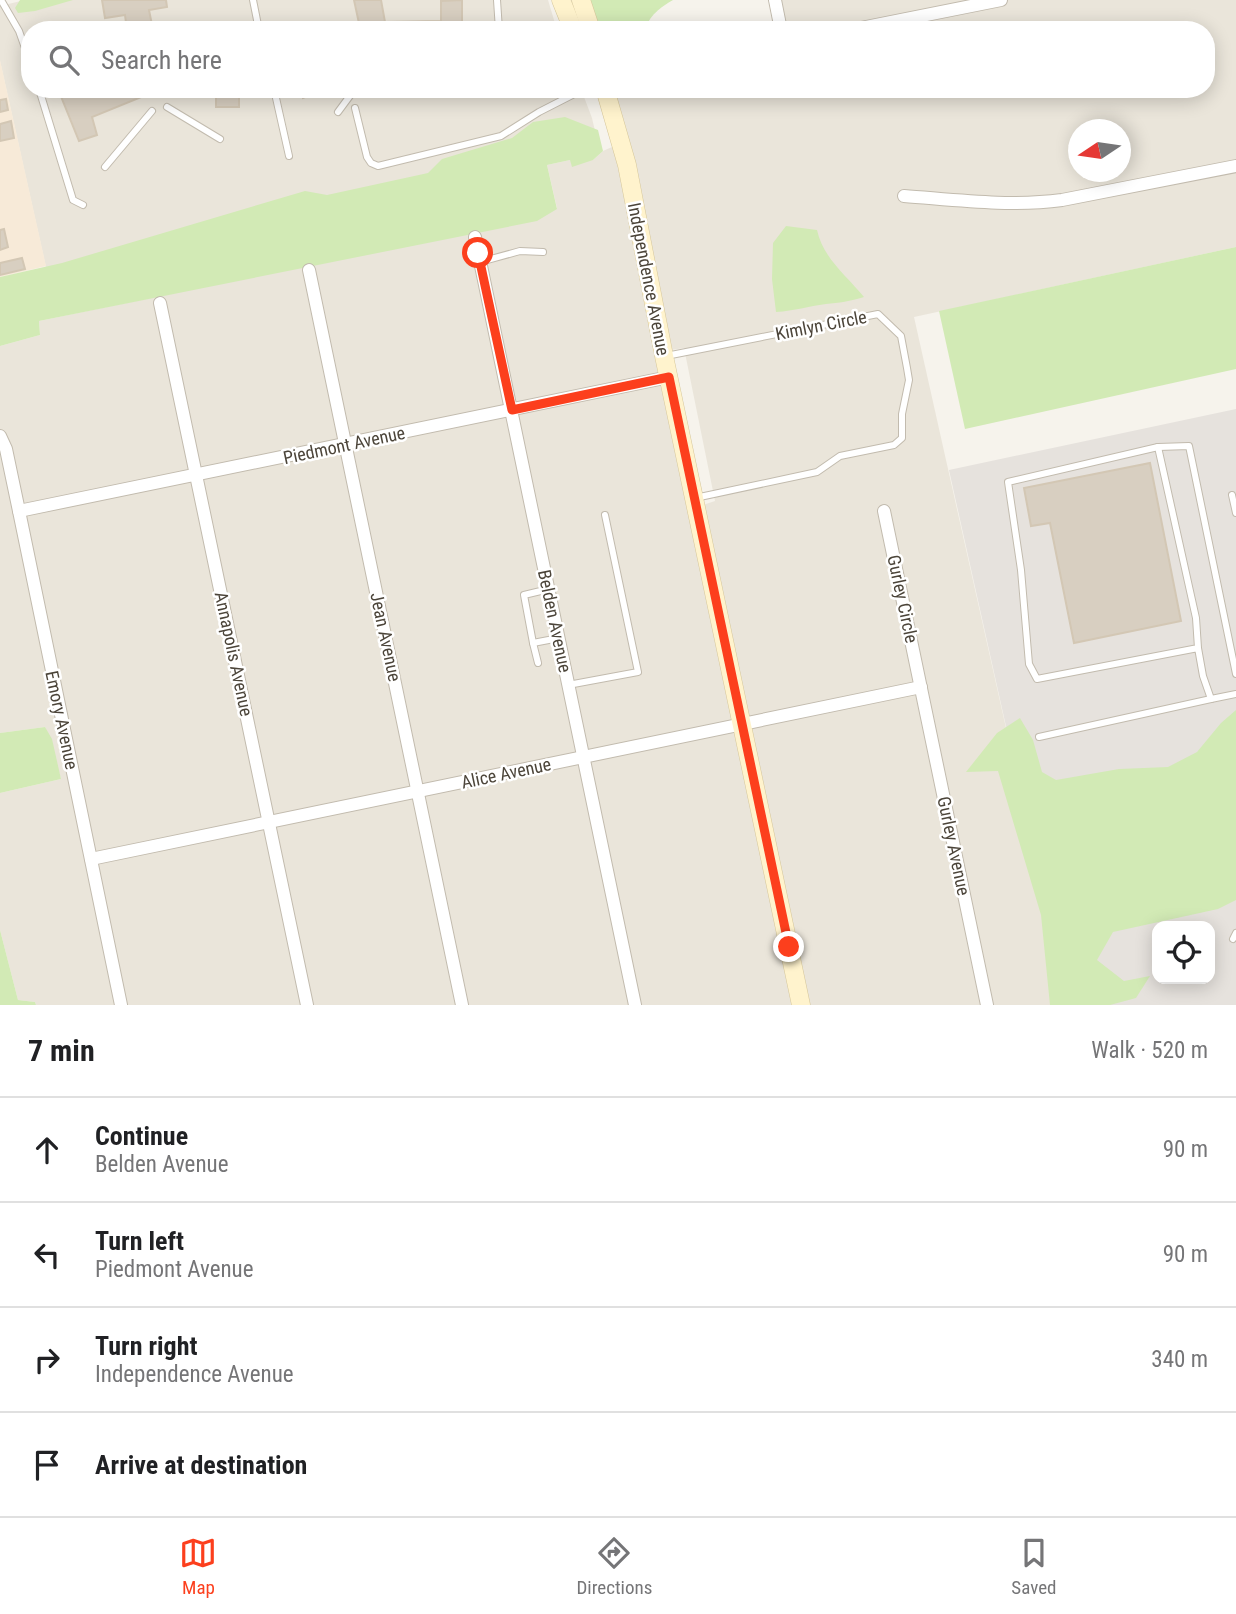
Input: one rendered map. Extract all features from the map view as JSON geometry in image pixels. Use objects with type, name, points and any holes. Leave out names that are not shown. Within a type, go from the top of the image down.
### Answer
[{"type":"street","points":[[561,0],[569,21]]},
{"type":"street","points":[[581,0],[588,21]]},
{"type":"street","points":[[775,0],[779,21]]},
{"type":"street","points":[[896,21],[1001,0]]},
{"type":"street","name":"Independence Avenue","points":[[608,98],[627,165],[664,356],[801,1005]]},
{"type":"street","points":[[904,195],[990,203],[1036,204],[1236,166]]},
{"type":"street","name":"Belden Avenue","points":[[475,237],[635,1005]]},
{"type":"street","name":"Jean Avenue","points":[[309,270],[462,1005]]},
{"type":"street","name":"Annapolis Avenue","points":[[160,303],[307,1005]]},
{"type":"street","name":"Piedmont Avenue","points":[[19,511],[669,377]]},
{"type":"street","name":"Emory Avenue","points":[[0,436],[6,449],[121,1005]]},
{"type":"street","name":"Gurley Circle","points":[[884,510],[921,687]]},
{"type":"street","name":"Alice Avenue","points":[[91,859],[921,687]]},
{"type":"street","name":"Gurley Avenue","points":[[921,687],[987,1005]]},
{"type":"lane","points":[[1,0],[21,37]]},
{"type":"lane","points":[[253,0],[257,21]]},
{"type":"lane","points":[[497,0],[498,21]]},
{"type":"lane","points":[[42,98],[73,200],[83,205]]},
{"type":"lane","points":[[276,98],[289,156]]},
{"type":"lane","points":[[338,111],[348,98]]},
{"type":"lane","points":[[355,108],[367,157],[371,163],[378,166],[501,136],[566,98]]},
{"type":"lane","points":[[167,107],[220,139]]},
{"type":"lane","points":[[105,167],[152,110]]},
{"type":"lane","points":[[480,262],[520,251],[543,252]]},
{"type":"lane","name":"Kimlyn Circle","points":[[664,356],[873,314],[883,317],[901,337],[909,380],[902,414],[902,438],[894,446],[840,456],[817,471],[695,498]]},
{"type":"lane","points":[[1198,648],[1037,679],[1030,671],[1021,570],[1008,482],[1157,447],[1189,446],[1236,674]]},
{"type":"lane","points":[[1157,447],[1196,618],[1203,676],[1211,699]]},
{"type":"lane","points":[[1232,495],[1236,513]]},
{"type":"lane","points":[[568,685],[638,672],[605,515]]},
{"type":"lane","points":[[538,663],[524,595],[548,589]]},
{"type":"lane","points":[[533,643],[559,638]]},
{"type":"lane","points":[[1039,737],[1236,694]]},
{"type":"shaded area","points":[[25,0],[548,0],[554,21],[21,21],[21,98],[584,98],[598,144],[47,272],[0,61],[0,6]]},
{"type":"shaded area","points":[[774,0],[1236,0],[1236,247],[914,317],[1068,1005],[36,1005],[35,1002],[18,1000],[0,930],[0,793],[61,779],[45,727],[0,733],[0,346],[40,335],[39,321],[291,269],[557,208],[547,165],[570,160],[593,160],[603,151],[621,143],[608,98],[1215,98],[1215,21],[779,21]],"holes":[[[684,348],[715,501],[697,507],[664,351]]]},
{"type":"shaded area","points":[[0,60],[46,266],[0,277]]},
{"type":"shaded area","points":[[1236,409],[1236,1005],[1068,1005],[949,470]]},
{"type":"green space","points":[[20,0],[73,0],[18,13],[15,8]]},
{"type":"green space","points":[[587,0],[673,0],[649,21],[595,21]]},
{"type":"green space","points":[[565,117],[598,130],[603,151],[593,160],[572,167],[570,160],[547,165],[557,209],[537,221],[39,321],[40,335],[0,346],[0,277],[62,263],[305,191],[327,195],[428,173],[442,159],[512,138],[533,122]]},
{"type":"green space","points":[[786,226],[817,230],[830,258],[864,297],[776,312],[772,279],[773,243]]},
{"type":"green space","points":[[1236,247],[1236,369],[965,429],[939,311]]},
{"type":"green space","points":[[1236,710],[1236,900],[1218,909],[1152,921],[1152,923],[1113,932],[1097,960],[1124,981],[1150,976],[1136,998],[1110,1005],[1050,1005],[1041,915],[998,771],[966,772],[997,733],[1020,718],[1033,740],[1042,772],[1056,780],[1119,769],[1168,767],[1197,752],[1221,723]]},
{"type":"green space","points":[[45,727],[52,739],[61,779],[0,793],[0,733]]},
{"type":"green space","points":[[0,930],[18,1000],[35,1002],[36,1005],[0,1005]]},
{"type":"building","points":[[102,0],[166,0],[167,7],[149,10],[151,21],[126,21],[125,15],[105,18]]},
{"type":"building","points":[[354,0],[381,0],[385,21],[358,21]]},
{"type":"building","points":[[462,0],[462,21],[441,21],[441,1]]},
{"type":"building","points":[[62,98],[139,98],[92,117],[97,135],[79,141]]},
{"type":"building","points":[[216,98],[239,98],[239,107],[216,107]]},
{"type":"building","points":[[6,99],[8,110],[0,112],[0,100]]},
{"type":"building","points":[[11,121],[14,138],[0,141],[0,124]]},
{"type":"building","points":[[4,229],[8,247],[0,250],[0,230]]},
{"type":"building","points":[[22,258],[25,269],[0,275],[0,263]]},
{"type":"building","points":[[1150,463],[1181,621],[1074,643],[1050,523],[1031,526],[1024,488]]},
{"type":"route","points":[[478,253],[512,410],[669,377],[789,947]]}]
